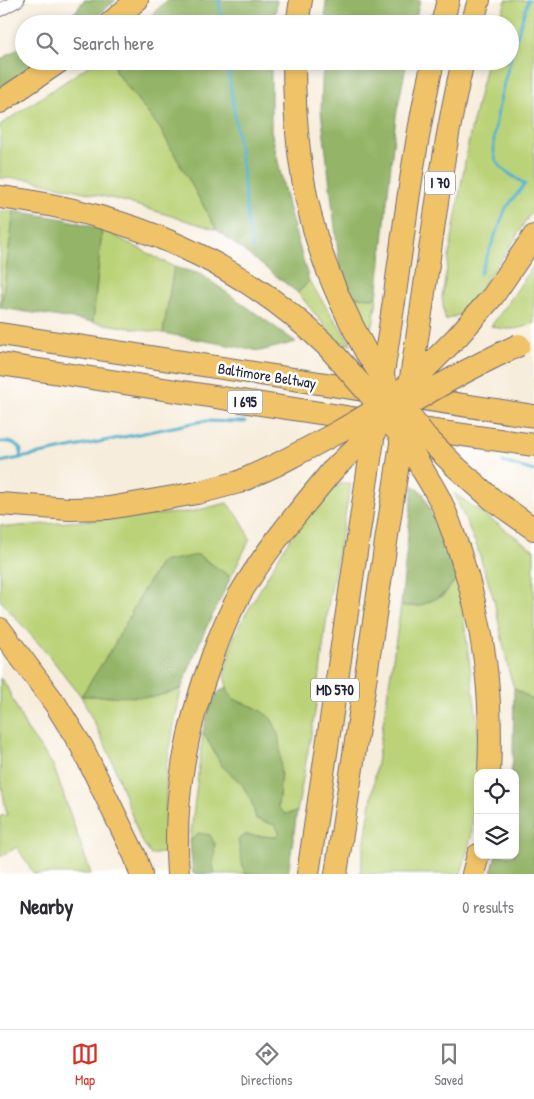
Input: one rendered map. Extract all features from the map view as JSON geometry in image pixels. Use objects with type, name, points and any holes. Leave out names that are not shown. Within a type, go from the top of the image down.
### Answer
[{"type":"highway","points":[[120,15],[137,0]]},
{"type":"highway","points":[[298,15],[301,0]]},
{"type":"highway","points":[[444,15],[448,0]]},
{"type":"highway","points":[[475,15],[479,0]]},
{"type":"highway","points":[[0,102],[47,70]]},
{"type":"highway","points":[[294,70],[297,129],[307,201],[316,236],[345,313],[366,352],[426,437],[492,500],[534,530]]},
{"type":"highway","name":"I 70","points":[[363,505],[419,131],[431,70]]},
{"type":"highway","name":"I 70","points":[[391,510],[442,168],[461,70]]},
{"type":"highway","points":[[0,197],[74,209],[118,221],[162,237],[237,276],[308,327],[378,404],[417,460],[440,501],[467,575],[478,616],[488,672],[491,712],[489,769]]},
{"type":"highway","points":[[0,504],[70,509],[109,508],[198,493],[239,482],[276,465],[336,434],[388,401],[423,372],[494,296],[534,236]]},
{"type":"highway","name":"Baltimore Beltway","points":[[0,334],[534,416]]},
{"type":"highway","points":[[178,874],[178,810],[184,751],[195,708],[221,634],[238,598],[261,561],[284,529],[331,472],[363,440],[400,411],[460,374],[527,343]]},
{"type":"highway","name":"Baltimore Beltway","points":[[0,364],[490,440],[534,445]]},
{"type":"highway","points":[[409,398],[534,410]]},
{"type":"highway","points":[[490,440],[534,451]]},
{"type":"highway","name":"MD 570","points":[[308,874],[363,505]]},
{"type":"highway","name":"MD 570","points":[[336,874],[391,510]]},
{"type":"highway","points":[[0,629],[56,705],[82,747],[135,856],[141,874]]},
{"type":"highway","points":[[474,874],[477,859]]},
{"type":"street","points":[[0,10],[18,0]]},
{"type":"green space","points":[[84,0],[116,0],[98,15],[70,15],[76,11]]},
{"type":"green space","points":[[167,0],[277,0],[275,15],[151,15]]},
{"type":"green space","points":[[326,0],[420,0],[416,15],[325,15]]},
{"type":"green space","points":[[506,0],[534,0],[534,207],[507,252],[461,314],[445,320],[442,297],[469,139],[485,70],[519,70],[519,15],[502,15]]},
{"type":"green space","points":[[15,51],[15,70],[26,70],[0,89],[0,60]]},
{"type":"green space","points":[[82,70],[115,70],[161,130],[217,230],[119,200],[27,179],[0,178],[0,125]]},
{"type":"green space","points":[[271,70],[271,130],[288,206],[309,281],[298,293],[217,230],[161,130],[115,71]]},
{"type":"green space","points":[[323,70],[405,70],[396,116],[377,298],[350,297],[340,269],[321,111]]},
{"type":"green space","points":[[0,211],[14,211],[1,308],[0,308]]},
{"type":"green space","points":[[14,211],[64,219],[102,229],[93,322],[1,308]]},
{"type":"green space","points":[[102,229],[174,267],[163,333],[93,322]]},
{"type":"green space","points":[[534,265],[534,323],[512,329],[491,326],[506,306]]},
{"type":"green space","points":[[174,267],[201,274],[296,342],[260,351],[163,333]]},
{"type":"green space","points":[[309,281],[352,345],[337,341],[298,293]]},
{"type":"green space","points":[[350,297],[377,298],[373,326],[365,335]]},
{"type":"green space","points":[[342,483],[351,483],[328,606],[316,706],[297,812],[285,814],[278,807],[281,772],[256,708],[239,702],[229,694],[224,676],[235,633],[285,546],[314,506],[330,490]]},
{"type":"green space","points":[[413,485],[423,493],[457,578],[444,594],[420,606],[401,606]]},
{"type":"green space","points":[[454,493],[534,550],[534,701],[514,688],[494,600],[477,547]]},
{"type":"green space","points":[[227,503],[241,520],[250,539],[231,577],[198,555],[144,589],[114,645],[154,697],[181,689],[166,768],[166,852],[151,855],[140,838],[110,755],[81,696],[46,652],[0,600],[0,525],[8,527],[190,512]]},
{"type":"green space","points":[[198,555],[231,577],[201,639],[181,689],[154,697],[81,696],[114,645],[161,562]]},
{"type":"green space","points":[[457,578],[479,735],[477,769],[474,769],[474,808],[471,838],[461,874],[360,874],[401,606],[420,606],[444,595]]},
{"type":"green space","points":[[0,678],[6,685],[26,728],[53,765],[91,874],[34,874],[17,847],[0,857],[0,816],[7,815],[0,776]]},
{"type":"green space","points":[[227,687],[235,699],[256,708],[269,717],[276,729],[281,762],[278,807],[285,814],[297,812],[288,874],[246,874],[243,868],[238,840],[245,835],[275,837],[280,833],[275,825],[256,819],[252,803],[242,784],[222,766],[203,732],[213,700],[216,695]]},
{"type":"green space","points":[[514,688],[534,701],[534,874],[491,874],[495,859],[519,859],[519,769],[512,769]]},
{"type":"green space","points":[[203,732],[222,766],[242,783],[252,803],[256,819],[275,825],[281,834],[275,837],[245,835],[243,868],[246,874],[215,874],[213,868],[215,843],[198,833],[190,842]]},
{"type":"green space","points":[[198,833],[210,835],[213,840],[215,874],[193,874],[190,842]]},
{"type":"waterway","points":[[219,0],[221,15]]},
{"type":"waterway","points":[[519,30],[528,0]]},
{"type":"waterway","points":[[228,70],[248,224],[253,249]]},
{"type":"waterway","points":[[480,274],[506,208],[525,184],[505,171],[496,160],[494,147],[495,128],[507,70]]},
{"type":"waterway","points":[[0,462],[203,421],[245,422]]},
{"type":"waterway","points":[[0,442],[9,442],[16,445],[21,450],[20,458]]},
{"type":"waterway","points":[[503,462],[534,471]]}]
